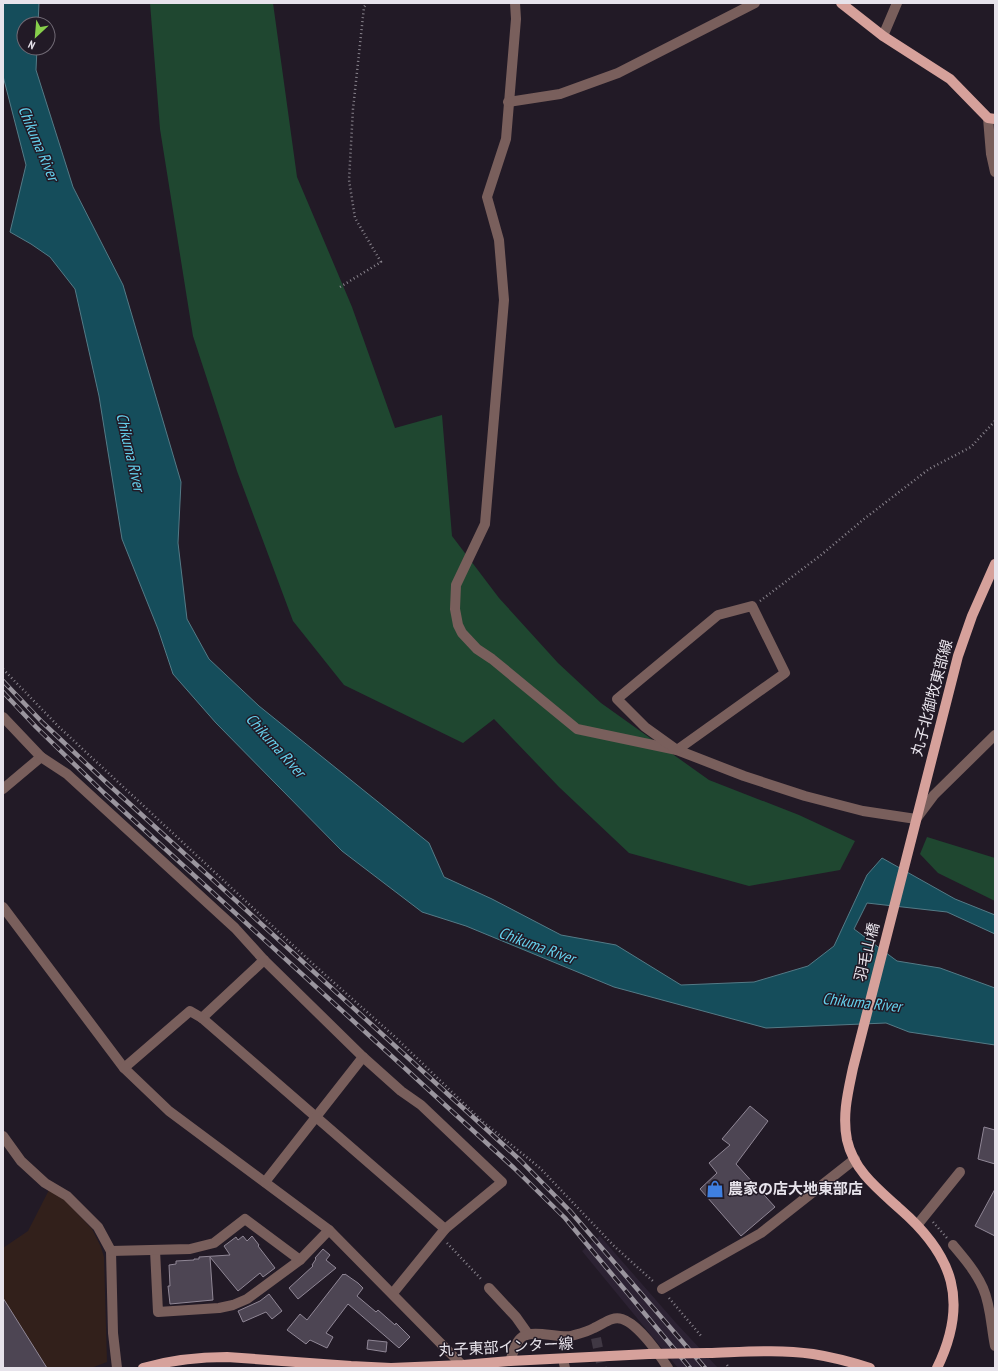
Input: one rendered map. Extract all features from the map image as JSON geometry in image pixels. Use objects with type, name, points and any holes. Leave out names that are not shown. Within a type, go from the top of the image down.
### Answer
[{"type":"main road","points":[[841,3],[883,36],[950,79],[992,119]]},
{"type":"main road","name":"丸子北御牧東部線","points":[[910,844],[958,656],[972,616],[995,564]]},
{"type":"main road","name":"羽毛山橋","points":[[854,1159],[848,1140],[845,1118],[846,1096],[910,844]]},
{"type":"main road","points":[[854,1159],[863,1174],[872,1184],[918,1224],[942,1256],[950,1276],[954,1318],[952,1331],[937,1368]]},
{"type":"main road","name":"丸子東部インター線","points":[[143,1368],[182,1359],[215,1357],[391,1368],[464,1367],[510,1361],[564,1363],[649,1354],[772,1352],[813,1354],[870,1368]]},
{"type":"street","points":[[515,3],[516,19],[506,139],[487,197],[500,240],[504,300],[485,524],[456,585],[455,609],[458,625],[462,632],[477,649],[492,659],[577,729],[677,750],[744,776],[805,796],[863,811],[916,818],[934,795],[995,735]]},
{"type":"street","points":[[508,102],[560,94],[618,74],[755,3]]},
{"type":"street","points":[[883,36],[897,3]]},
{"type":"street","points":[[992,119],[991,154],[995,172]]},
{"type":"street","points":[[752,606],[785,673],[677,750],[645,727],[617,699],[718,615],[752,606]]},
{"type":"street","points":[[3,717],[41,757],[67,774],[235,928],[264,960],[362,1057],[401,1091],[421,1105],[502,1182],[443,1232],[393,1293]]},
{"type":"street","points":[[3,789],[41,757]]},
{"type":"street","points":[[3,907],[124,1068],[169,1111],[329,1230],[393,1293],[464,1367]]},
{"type":"street","points":[[202,1018],[264,960]]},
{"type":"street","points":[[124,1068],[190,1011],[202,1018],[316,1117],[443,1232]]},
{"type":"street","points":[[265,1182],[362,1057]]},
{"type":"street","points":[[3,1136],[21,1161],[45,1183],[67,1196],[98,1227],[111,1251],[113,1333],[117,1368]]},
{"type":"street","points":[[662,1289],[761,1233],[854,1159]]},
{"type":"street","points":[[918,1224],[960,1172]]},
{"type":"street","points":[[111,1251],[190,1249],[214,1243],[245,1219],[300,1260]]},
{"type":"street","points":[[155,1250],[158,1312],[218,1308],[233,1305],[247,1298],[300,1260],[329,1230]]},
{"type":"street","points":[[953,1245],[972,1269],[983,1288],[988,1306],[995,1346]]},
{"type":"street","points":[[488,1288],[516,1316],[528,1334]]},
{"type":"street","points":[[510,1361],[519,1340],[528,1334],[563,1336],[595,1333],[613,1318],[622,1319],[629,1322],[646,1338],[668,1368]]},
{"type":"path","points":[[340,287],[381,262],[355,218],[349,180],[353,110],[364,7],[367,3]]},
{"type":"path","points":[[752,606],[820,555],[929,469],[971,447],[995,421]]},
{"type":"path","points":[[3,669],[59,727],[312,963],[394,1036],[483,1122],[540,1168],[615,1247],[662,1289],[702,1337]]},
{"type":"path","points":[[932,1206],[938,1212],[932,1222],[953,1245]]},
{"type":"path","points":[[443,1232],[456,1251],[488,1288]]},
{"type":"shaded area","points":[[49,1190],[63,1198],[92,1229],[101,1247],[104,1257],[107,1362],[91,1368],[3,1368],[3,1248],[28,1231]]},
{"type":"shaded area","points":[[600,1236],[676,1323],[718,1368],[678,1368],[582,1251]]},
{"type":"green space","points":[[150,3],[273,3],[297,177],[352,307],[395,428],[442,415],[452,536],[499,598],[558,663],[601,703],[709,780],[799,815],[855,841],[840,870],[749,886],[629,853],[559,787],[494,719],[463,743],[344,685],[293,621],[237,471],[193,336],[160,129]]},
{"type":"green space","points":[[927,837],[995,858],[995,901],[938,873],[920,854]]},
{"type":"water","name":"Chikuma River","points":[[3,3],[39,3],[38,16],[16,16],[16,56],[37,56],[36,70],[73,187],[123,285],[181,482],[178,543],[187,619],[209,659],[259,706],[429,843],[444,877],[492,899],[561,935],[616,945],[681,985],[754,982],[808,966],[834,946],[867,875],[882,858],[955,899],[995,915],[995,934],[947,912],[867,903],[854,929],[897,961],[940,968],[995,988],[995,1045],[909,1032],[886,1023],[766,1028],[614,987],[466,926],[422,912],[342,851],[216,723],[173,674],[158,629],[122,539],[99,396],[75,289],[50,257],[10,232],[26,165],[3,76]]},
{"type":"building","points":[[750,1106],[768,1121],[736,1164],[775,1207],[741,1236],[700,1189],[717,1173],[709,1163],[730,1145],[722,1139]]},
{"type":"building","points":[[984,1127],[995,1130],[995,1164],[978,1159]]},
{"type":"building","points":[[995,1189],[995,1236],[975,1226]]},
{"type":"building","points":[[243,1236],[247,1241],[252,1236],[275,1268],[263,1277],[260,1273],[238,1291],[210,1257],[213,1300],[170,1304],[168,1286],[170,1286],[169,1265],[176,1264],[176,1261],[194,1260],[199,1259],[199,1257],[230,1255],[224,1246],[236,1237],[238,1240]]},
{"type":"building","points":[[323,1249],[330,1255],[326,1260],[336,1268],[298,1299],[289,1288],[313,1266],[312,1265],[316,1259],[315,1258]]},
{"type":"building","points":[[343,1274],[358,1283],[363,1288],[357,1296],[376,1312],[378,1310],[395,1325],[396,1323],[410,1337],[399,1348],[348,1304],[326,1333],[333,1337],[327,1348],[310,1340],[306,1344],[287,1330],[300,1314],[307,1320]]},
{"type":"building","points":[[269,1294],[282,1311],[272,1319],[266,1312],[243,1322],[238,1311],[260,1301]]},
{"type":"building","points":[[3,1298],[47,1368],[3,1368]]},
{"type":"building","points":[[368,1340],[387,1342],[386,1352],[367,1349]]},
{"type":"tunnel","points":[[596,1338],[602,1368]]},
{"type":"railway","points":[[3,681],[42,722],[108,784],[520,1160],[570,1211],[705,1368]]},
{"type":"railway","points":[[3,692],[36,727],[104,793],[514,1168],[565,1218],[690,1368]]},
{"type":"place","name":"農家の店大地東部店","points":[[715,1189]]}]
